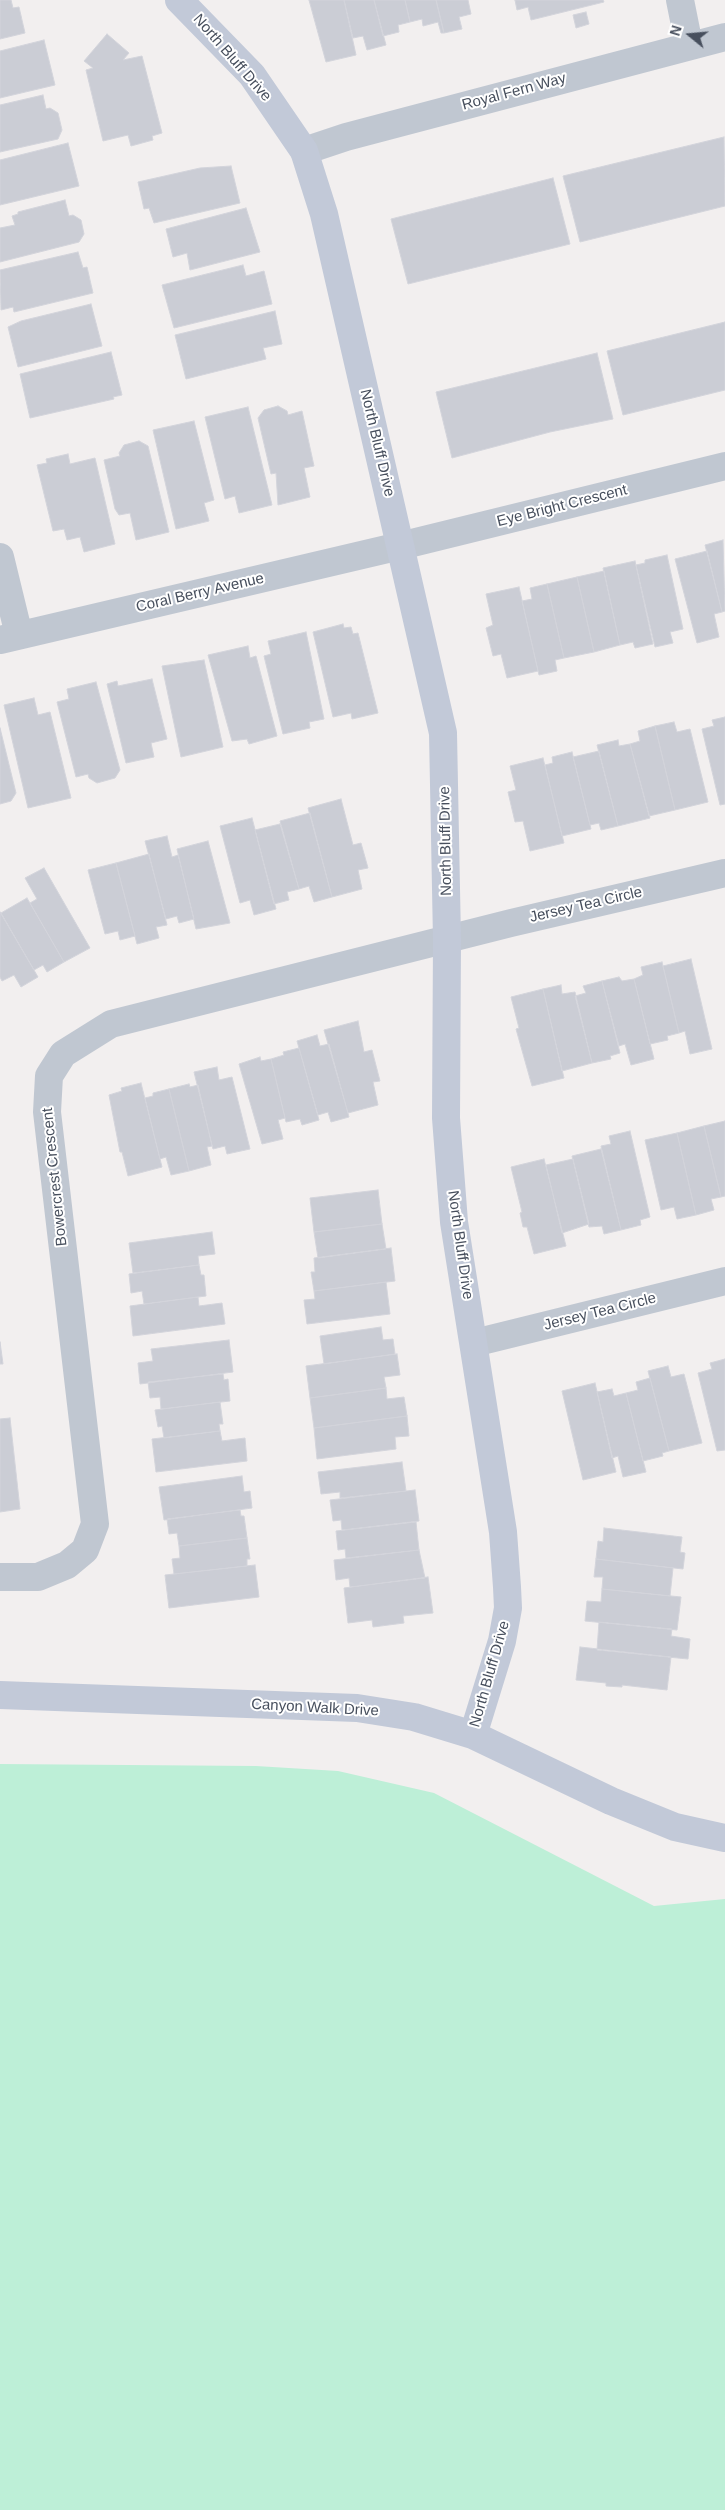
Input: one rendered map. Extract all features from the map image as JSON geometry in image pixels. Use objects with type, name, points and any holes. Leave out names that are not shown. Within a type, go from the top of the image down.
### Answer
[{"type":"street","name":"North Bluff Drive","points":[[179,0],[252,75],[304,151],[324,214],[443,733],[448,940],[446,1118],[454,1222],[502,1532],[508,1608],[502,1641],[473,1735]]},
{"type":"street","points":[[680,0],[689,45]]},
{"type":"street","name":"Royal Fern Way","points":[[304,151],[346,137],[725,37]]},
{"type":"street","name":"Eye Bright Crescent","points":[[400,546],[725,466]]},
{"type":"street","name":"Coral Berry Avenue","points":[[9,637],[400,546]]},
{"type":"street","points":[[0,557],[9,637]]},
{"type":"street","name":"Jersey Tea Circle","points":[[448,940],[725,873]]},
{"type":"street","name":"Bowercrest Crescent","points":[[0,1577],[38,1577],[66,1565],[86,1550],[95,1524],[47,1112],[49,1076],[63,1054],[111,1024],[448,940]]},
{"type":"street","name":"Jersey Tea Circle","points":[[474,1343],[725,1281]]},
{"type":"street","name":"Canyon Walk Drive","points":[[0,1695],[357,1708],[414,1717],[473,1735],[611,1801],[675,1827],[725,1838]]},
{"type":"green space","points":[[0,1764],[256,1766],[338,1771],[434,1793],[654,1906],[725,1899],[725,2510],[0,2510]]},
{"type":"building","points":[[0,0],[11,0],[13,8],[19,7],[25,33],[0,39]]},
{"type":"building","points":[[309,0],[344,0],[356,55],[326,62]]},
{"type":"building","points":[[344,0],[374,0],[386,45],[367,50],[363,36],[353,38]]},
{"type":"building","points":[[374,0],[405,0],[410,22],[398,25],[399,32],[383,36]]},
{"type":"building","points":[[405,0],[436,0],[444,33],[441,33],[438,22],[423,26],[422,19],[410,22]]},
{"type":"building","points":[[436,0],[468,0],[471,14],[459,17],[462,29],[444,33]]},
{"type":"building","points":[[515,0],[603,0],[604,2],[531,20],[528,7],[517,10]]},
{"type":"building","points":[[586,12],[589,24],[576,28],[573,15]]},
{"type":"building","points":[[107,34],[129,53],[123,60],[142,56],[162,133],[152,136],[153,140],[131,146],[128,135],[103,141],[86,70],[93,68],[84,61]]},
{"type":"building","points":[[44,40],[55,85],[0,98],[0,51]]},
{"type":"building","points":[[43,95],[46,109],[50,108],[58,113],[62,130],[58,139],[0,152],[0,105]]},
{"type":"building","points":[[724,137],[725,206],[580,242],[563,176]]},
{"type":"building","points":[[68,143],[79,186],[0,205],[0,160]]},
{"type":"building","points":[[231,166],[240,203],[154,223],[149,208],[144,209],[138,182],[200,168]]},
{"type":"building","points":[[553,178],[570,244],[408,284],[391,219]]},
{"type":"building","points":[[65,200],[69,216],[73,215],[81,220],[84,234],[79,242],[0,262],[0,228],[15,225],[12,216],[18,214],[18,212]]},
{"type":"building","points":[[246,208],[260,252],[190,270],[187,253],[173,257],[166,229]]},
{"type":"building","points":[[78,252],[83,268],[87,267],[93,293],[14,312],[13,307],[1,310],[0,270]]},
{"type":"building","points":[[243,265],[246,276],[264,271],[272,304],[174,328],[162,285]]},
{"type":"building","points":[[91,304],[102,346],[18,367],[8,327],[21,321]]},
{"type":"building","points":[[275,311],[282,344],[263,348],[266,359],[186,379],[175,335]]},
{"type":"building","points":[[725,322],[725,390],[623,415],[607,351]]},
{"type":"building","points":[[111,352],[122,395],[113,397],[114,399],[30,418],[20,374]]},
{"type":"building","points":[[597,353],[613,419],[550,432],[452,458],[436,392]]},
{"type":"building","points":[[278,406],[287,411],[288,415],[302,411],[314,466],[304,468],[310,497],[278,505],[276,473],[271,474],[258,418],[264,410]]},
{"type":"building","points":[[248,407],[272,505],[239,513],[235,496],[225,499],[205,417]]},
{"type":"building","points":[[194,421],[214,500],[204,503],[209,521],[176,529],[153,430]]},
{"type":"building","points":[[139,441],[148,446],[169,532],[136,540],[130,513],[119,515],[115,509],[104,460],[120,456],[119,453],[124,445]]},
{"type":"building","points":[[68,454],[70,464],[95,458],[115,544],[84,552],[80,537],[67,540],[64,529],[53,531],[37,465],[47,463],[46,459]]},
{"type":"building","points":[[723,540],[725,611],[722,612],[705,545]]},
{"type":"building","points":[[707,551],[722,612],[714,614],[719,637],[697,643],[675,559]]},
{"type":"building","points":[[667,555],[683,629],[670,632],[673,643],[655,647],[636,565],[645,563],[645,560]]},
{"type":"building","points":[[635,561],[653,644],[635,648],[633,642],[620,645],[603,568]]},
{"type":"building","points":[[604,571],[620,645],[594,652],[577,577]]},
{"type":"building","points":[[577,577],[594,652],[564,658],[547,584]]},
{"type":"building","points":[[547,584],[564,658],[555,660],[557,671],[539,675],[522,601],[532,599],[530,588]]},
{"type":"building","points":[[519,587],[538,671],[507,678],[501,654],[493,656],[486,628],[493,625],[486,594]]},
{"type":"building","points":[[343,624],[344,628],[351,627],[353,634],[358,633],[378,713],[352,719],[351,713],[333,717],[313,632]]},
{"type":"building","points":[[306,632],[324,719],[309,722],[310,728],[283,734],[264,656],[271,654],[268,641]]},
{"type":"building","points":[[248,646],[250,658],[256,656],[277,736],[249,744],[247,739],[232,741],[208,655]]},
{"type":"building","points":[[204,660],[223,747],[181,757],[162,666]]},
{"type":"building","points":[[152,679],[167,739],[151,743],[154,757],[126,763],[107,684],[117,681],[118,686]]},
{"type":"building","points":[[96,682],[120,770],[115,778],[97,783],[89,778],[88,774],[76,777],[57,702],[69,699],[67,689]]},
{"type":"building","points":[[34,698],[38,715],[50,712],[71,798],[28,808],[4,705]]},
{"type":"building","points":[[725,717],[725,804],[720,805],[702,729],[714,726],[712,720]]},
{"type":"building","points":[[674,722],[677,732],[690,729],[708,802],[675,810],[655,726]]},
{"type":"building","points":[[655,726],[675,810],[649,816],[630,744],[640,741],[638,731]]},
{"type":"building","points":[[0,728],[16,793],[11,801],[0,804]]},
{"type":"building","points":[[618,740],[619,746],[630,744],[650,818],[618,826],[597,745]]},
{"type":"building","points":[[599,751],[618,826],[601,830],[599,823],[590,825],[573,757]]},
{"type":"building","points":[[572,752],[591,829],[562,836],[545,765],[553,763],[552,757]]},
{"type":"building","points":[[543,758],[564,843],[530,851],[523,821],[515,822],[508,792],[516,790],[510,766]]},
{"type":"building","points":[[341,799],[353,845],[361,843],[368,868],[358,870],[362,889],[332,897],[308,808]]},
{"type":"building","points":[[310,813],[332,897],[314,902],[309,886],[299,889],[280,821]]},
{"type":"building","points":[[252,818],[276,909],[254,915],[250,900],[240,903],[220,826]]},
{"type":"building","points":[[280,824],[299,889],[287,892],[289,900],[274,904],[255,830]]},
{"type":"building","points":[[167,836],[172,857],[178,855],[194,919],[179,923],[177,916],[166,919],[145,841]]},
{"type":"building","points":[[208,841],[230,923],[196,929],[177,849]]},
{"type":"building","points":[[149,854],[167,925],[156,927],[159,938],[137,944],[116,863]]},
{"type":"building","points":[[116,863],[135,936],[120,940],[118,931],[105,934],[88,870]]},
{"type":"building","points":[[44,868],[90,948],[64,962],[30,903],[37,899],[25,878]]},
{"type":"building","points":[[27,898],[64,962],[47,972],[43,965],[34,970],[1,913]]},
{"type":"building","points":[[0,912],[38,977],[21,987],[14,975],[2,981],[0,977]]},
{"type":"building","points":[[691,959],[712,1049],[690,1054],[685,1031],[679,1033],[663,966]]},
{"type":"building","points":[[662,962],[679,1033],[667,1036],[668,1040],[650,1044],[634,979],[643,975],[641,967]]},
{"type":"building","points":[[619,977],[622,981],[634,979],[654,1059],[631,1065],[625,1044],[619,1046],[602,981]]},
{"type":"building","points":[[602,981],[620,1053],[610,1056],[611,1059],[592,1063],[575,996],[586,993],[583,986]]},
{"type":"building","points":[[561,985],[562,994],[575,992],[592,1063],[562,1071],[543,989]]},
{"type":"building","points":[[543,989],[564,1078],[532,1086],[516,1029],[519,1028],[511,997]]},
{"type":"building","points":[[358,1021],[364,1052],[372,1050],[380,1081],[373,1082],[378,1105],[348,1113],[324,1030]]},
{"type":"building","points":[[317,1035],[320,1046],[329,1044],[349,1117],[331,1122],[328,1112],[318,1115],[297,1041]]},
{"type":"building","points":[[299,1048],[319,1120],[302,1125],[300,1119],[286,1122],[271,1059],[284,1055],[283,1052]]},
{"type":"building","points":[[260,1057],[261,1061],[271,1059],[285,1118],[278,1120],[283,1139],[262,1144],[239,1064]]},
{"type":"building","points":[[217,1067],[219,1080],[232,1077],[250,1149],[227,1154],[225,1146],[213,1149],[194,1072]]},
{"type":"building","points":[[141,1083],[162,1167],[128,1176],[122,1152],[120,1152],[109,1095],[122,1091],[121,1088]]},
{"type":"building","points":[[189,1084],[190,1087],[198,1085],[212,1146],[207,1147],[211,1165],[189,1171],[169,1089]]},
{"type":"building","points":[[169,1089],[189,1171],[171,1175],[166,1157],[160,1159],[145,1098],[153,1096],[153,1093]]},
{"type":"building","points":[[725,1121],[725,1196],[721,1197],[704,1126]]},
{"type":"building","points":[[704,1126],[721,1197],[711,1199],[714,1210],[696,1215],[677,1133]]},
{"type":"building","points":[[630,1131],[650,1217],[640,1220],[641,1225],[621,1230],[601,1146],[611,1144],[609,1136]]},
{"type":"building","points":[[677,1133],[696,1215],[677,1219],[674,1207],[661,1210],[645,1140]]},
{"type":"building","points":[[601,1149],[621,1230],[604,1234],[602,1226],[589,1227],[572,1156]]},
{"type":"building","points":[[544,1159],[566,1246],[534,1254],[527,1227],[523,1227],[520,1213],[522,1212],[511,1167]]},
{"type":"building","points":[[573,1159],[589,1224],[562,1233],[546,1165]]},
{"type":"building","points":[[378,1190],[382,1224],[314,1232],[310,1198]]},
{"type":"building","points":[[382,1224],[386,1249],[318,1258],[314,1232]]},
{"type":"building","points":[[212,1232],[215,1254],[198,1256],[199,1265],[133,1273],[129,1243]]},
{"type":"building","points":[[391,1248],[395,1281],[314,1291],[311,1272],[315,1272],[314,1258]]},
{"type":"building","points":[[199,1265],[201,1275],[204,1275],[206,1296],[144,1304],[142,1291],[131,1293],[129,1274]]},
{"type":"building","points":[[386,1282],[390,1314],[307,1324],[304,1300],[315,1299],[314,1291]]},
{"type":"building","points":[[198,1297],[199,1306],[222,1303],[225,1324],[133,1336],[130,1306]]},
{"type":"building","points":[[381,1327],[383,1340],[393,1339],[395,1354],[324,1364],[320,1336]]},
{"type":"building","points":[[229,1340],[233,1372],[140,1384],[138,1363],[153,1361],[151,1349]]},
{"type":"building","points":[[0,1342],[3,1364],[0,1364]]},
{"type":"building","points":[[397,1354],[400,1375],[384,1377],[386,1388],[310,1398],[306,1366]]},
{"type":"building","points":[[725,1359],[725,1450],[717,1451],[698,1373],[712,1369],[710,1363]]},
{"type":"building","points":[[668,1366],[671,1377],[684,1374],[702,1443],[669,1451],[648,1371]]},
{"type":"building","points":[[223,1374],[224,1380],[228,1379],[230,1401],[161,1409],[160,1397],[150,1398],[148,1382]]},
{"type":"building","points":[[650,1378],[669,1451],[662,1453],[663,1456],[643,1461],[626,1393],[638,1390],[636,1382]]},
{"type":"building","points":[[595,1383],[616,1472],[583,1480],[562,1391]]},
{"type":"building","points":[[386,1388],[387,1399],[404,1397],[407,1416],[314,1428],[310,1398]]},
{"type":"building","points":[[612,1389],[614,1396],[626,1393],[646,1472],[623,1477],[618,1456],[612,1458],[597,1392]]},
{"type":"building","points":[[220,1402],[223,1424],[219,1424],[220,1431],[164,1438],[162,1426],[158,1427],[155,1410]]},
{"type":"building","points":[[407,1416],[409,1436],[395,1437],[396,1449],[317,1459],[314,1428]]},
{"type":"building","points":[[10,1418],[20,1509],[0,1512],[0,1419]]},
{"type":"building","points":[[220,1431],[222,1441],[245,1438],[247,1461],[156,1472],[152,1439]]},
{"type":"building","points":[[402,1462],[406,1491],[340,1498],[340,1492],[321,1494],[318,1472]]},
{"type":"building","points":[[242,1476],[244,1492],[250,1491],[252,1508],[164,1520],[159,1487]]},
{"type":"building","points":[[415,1490],[419,1521],[342,1530],[341,1520],[333,1521],[330,1500]]},
{"type":"building","points":[[240,1510],[241,1516],[244,1516],[247,1538],[179,1546],[177,1533],[169,1534],[167,1519]]},
{"type":"building","points":[[416,1522],[419,1550],[346,1558],[345,1549],[338,1550],[336,1531]]},
{"type":"building","points":[[604,1528],[682,1537],[680,1552],[685,1553],[683,1569],[596,1559],[598,1541],[603,1542]]},
{"type":"building","points":[[247,1538],[250,1559],[247,1559],[247,1566],[174,1574],[172,1559],[180,1558],[179,1546]]},
{"type":"building","points":[[419,1550],[425,1578],[350,1587],[349,1578],[336,1580],[334,1560]]},
{"type":"building","points":[[596,1559],[673,1568],[670,1596],[602,1589],[603,1577],[594,1577]]},
{"type":"building","points":[[255,1565],[259,1597],[169,1608],[165,1575]]},
{"type":"building","points":[[428,1577],[433,1613],[403,1616],[404,1623],[373,1627],[372,1620],[348,1623],[344,1588]]},
{"type":"building","points":[[602,1589],[681,1597],[677,1630],[585,1621],[587,1601],[601,1602]]},
{"type":"building","points":[[599,1622],[672,1629],[671,1636],[690,1639],[688,1659],[597,1650]]},
{"type":"building","points":[[580,1647],[671,1657],[667,1690],[622,1685],[622,1687],[606,1686],[606,1683],[576,1680]]}]
